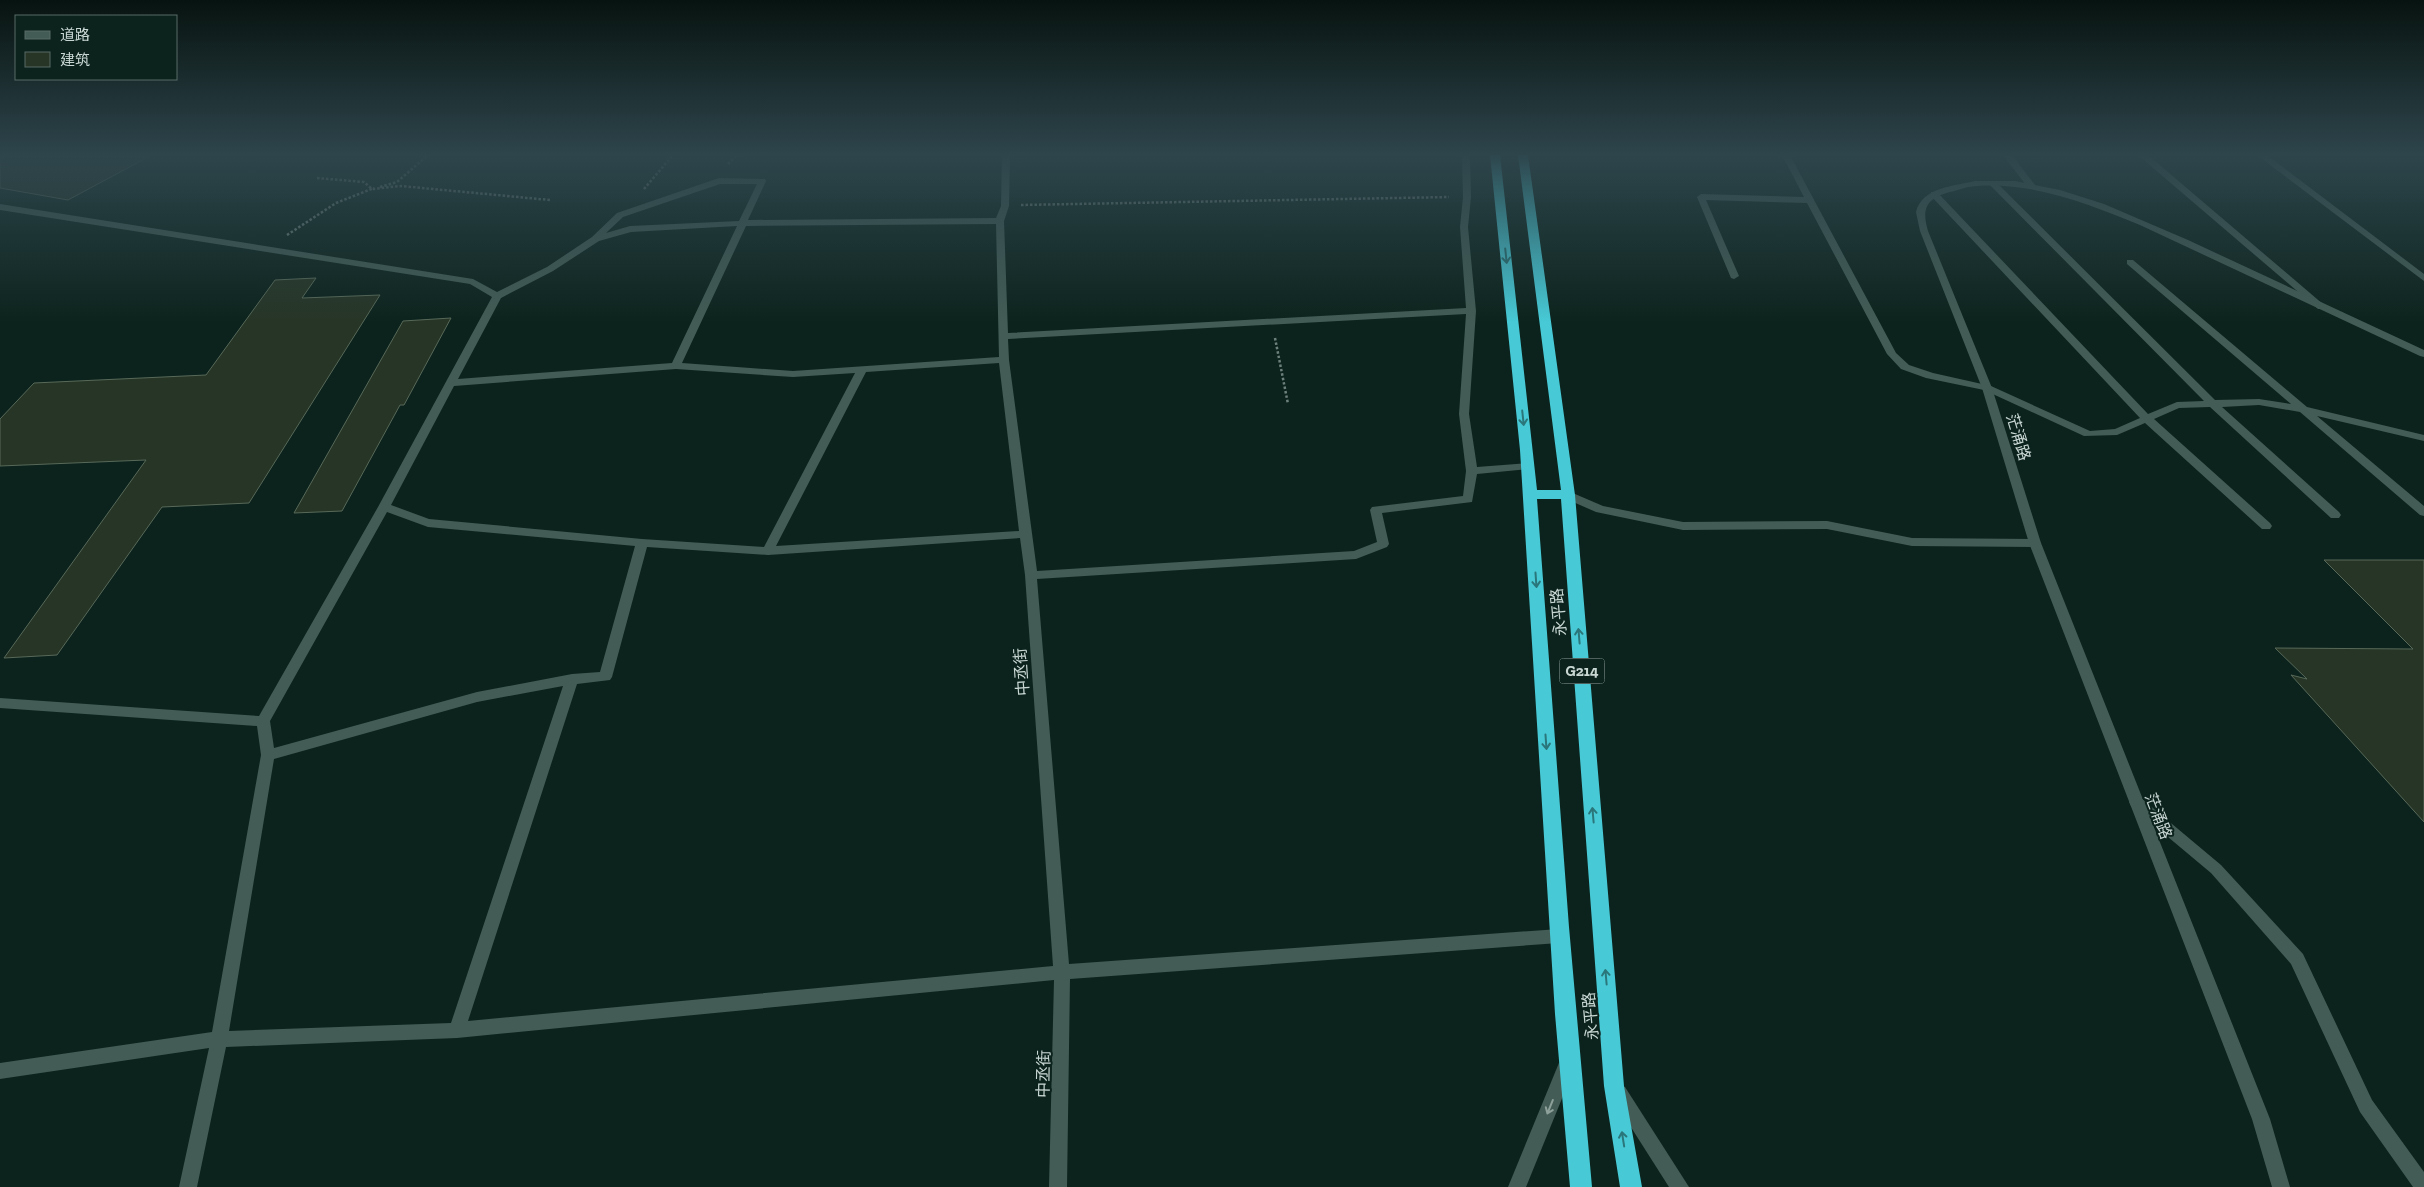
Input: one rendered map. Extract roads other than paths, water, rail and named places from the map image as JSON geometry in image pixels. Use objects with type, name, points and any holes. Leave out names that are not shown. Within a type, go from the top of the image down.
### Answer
[{"type":"highway","name":"永平路","points":[[1501,210],[1528,466],[1568,1061],[1581,1187]]},
{"type":"highway","name":"永平路","points":[[1530,210],[1568,495],[1614,1086],[1630,1187]]},
{"type":"highway","points":[[1530,494],[1568,495]]},
{"type":"street","points":[[21,210],[473,282],[497,296]]},
{"type":"street","points":[[188,1187],[219,1039],[268,756],[263,721],[384,507],[497,296],[550,269],[595,239],[620,215],[633,210]]},
{"type":"street","points":[[676,366],[749,210]]},
{"type":"street","name":"中丞街","points":[[1004,210],[1000,221],[1004,360],[1031,575],[1062,972],[1058,1187]]},
{"type":"street","points":[[1031,575],[1356,555],[1383,544],[1376,510],[1468,499],[1472,471],[1464,414],[1471,311],[1464,227],[1466,210]]},
{"type":"street","points":[[1707,210],[1734,276]]},
{"type":"street","points":[[1816,210],[1892,354],[1905,367],[1930,376],[1987,388],[2088,434],[2117,432],[2177,406],[2259,402],[2424,438]]},
{"type":"street","name":"茫涌路","points":[[1921,210],[1919,216],[1987,388],[2035,544],[2261,1119],[2281,1187]]},
{"type":"street","points":[[1950,210],[2147,419],[2266,526]]},
{"type":"street","points":[[2019,210],[2213,404],[2334,515]]},
{"type":"street","points":[[2111,210],[2424,354]]},
{"type":"street","points":[[2206,210],[2321,307]]},
{"type":"street","points":[[2334,210],[2424,278]]},
{"type":"street","points":[[595,239],[630,229],[743,223],[1000,221]]},
{"type":"street","points":[[2130,262],[2424,512]]},
{"type":"street","points":[[1003,336],[1471,311]]},
{"type":"street","points":[[451,383],[676,366],[793,374],[1004,360]]},
{"type":"street","points":[[768,551],[862,368]]},
{"type":"street","points":[[1472,471],[1528,466]]},
{"type":"street","points":[[1568,495],[1600,510],[1683,526],[1827,525],[1912,542],[1976,541],[2035,544]]},
{"type":"street","points":[[384,507],[428,523],[642,543],[768,551],[1026,534]]},
{"type":"street","points":[[268,756],[477,697],[572,679],[605,677],[642,543]]},
{"type":"street","points":[[457,1030],[572,679]]},
{"type":"street","points":[[0,703],[263,721]]},
{"type":"street","points":[[2136,802],[2216,869],[2297,959],[2366,1106],[2424,1187]]},
{"type":"street","points":[[0,1071],[219,1039],[457,1030],[1062,972],[1559,936]]},
{"type":"street","points":[[1517,1187],[1568,1061]]},
{"type":"street","points":[[1614,1086],[1680,1187]]}]
